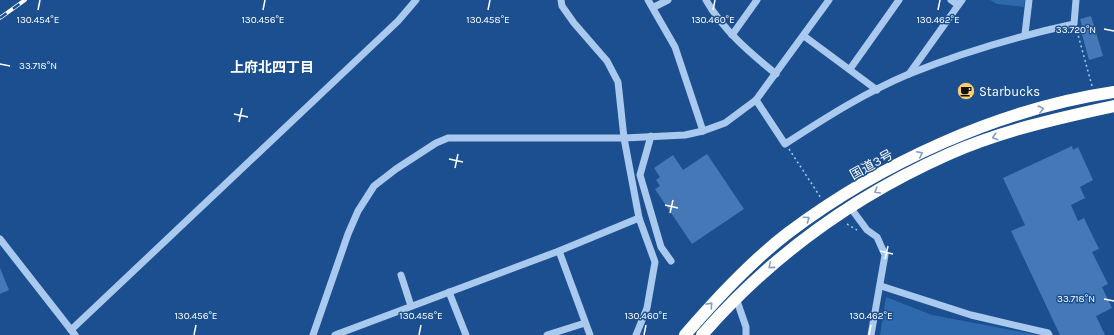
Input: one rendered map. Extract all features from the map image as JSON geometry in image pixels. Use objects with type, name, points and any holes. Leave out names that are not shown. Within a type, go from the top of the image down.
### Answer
[{"type":"highway","name":"国道3号","points":[[685,335],[713,302],[787,233],[826,206],[880,174],[942,143],[1022,114],[1094,95],[1114,92]]},
{"type":"highway","name":"国道3号","points":[[702,335],[736,298],[796,245],[850,207],[891,183],[949,154],[1024,128],[1114,106]]},
{"type":"street","points":[[0,239],[73,332],[398,21],[416,0]]},
{"type":"street","points":[[561,0],[567,14],[607,60],[614,71],[618,82],[624,138],[639,218],[655,262],[647,308],[636,335]]},
{"type":"street","points":[[648,0],[654,7],[675,47],[703,131]]},
{"type":"street","points":[[654,7],[668,0]]},
{"type":"street","points":[[706,0],[732,35],[751,54],[776,74]]},
{"type":"street","points":[[732,35],[757,0]]},
{"type":"street","points":[[313,335],[358,211],[374,186],[396,169],[436,143],[448,138],[624,138],[685,135],[703,131],[725,122],[756,100],[829,0]]},
{"type":"street","points":[[850,69],[899,0]]},
{"type":"street","points":[[909,74],[960,3],[951,0]]},
{"type":"street","points":[[1026,34],[1029,0]]},
{"type":"street","points":[[756,100],[785,144],[822,120],[909,74],[973,50],[1026,34],[1074,24],[1076,0]]},
{"type":"street","points":[[804,36],[877,90]]},
{"type":"street","points":[[651,136],[640,175],[661,247],[671,261]]},
{"type":"street","points":[[850,207],[866,230],[877,237],[885,255],[881,286],[871,335]]},
{"type":"street","points":[[336,335],[639,218]]},
{"type":"street","points":[[559,250],[590,335]]},
{"type":"street","points":[[401,275],[411,306]]},
{"type":"street","points":[[881,286],[971,315],[1048,333],[1049,335]]},
{"type":"street","points":[[449,292],[466,335]]},
{"type":"street","points":[[736,298],[746,327],[746,335]]},
{"type":"street","points":[[547,335],[585,322]]},
{"type":"path","points":[[1074,24],[1094,95]]},
{"type":"path","points":[[785,144],[826,206]]},
{"type":"shaded area","points":[[990,0],[1025,0],[1024,7],[997,4]]},
{"type":"shaded area","points":[[886,297],[932,315],[1038,335],[880,335]]},
{"type":"building","points":[[1091,16],[1103,56],[1089,60],[1080,27],[1082,26],[1080,19]]},
{"type":"building","points":[[1072,146],[1073,150],[1078,147],[1093,180],[1080,187],[1085,198],[1071,205],[1078,221],[1084,218],[1099,249],[1092,252],[1108,284],[1102,287],[1112,308],[1096,316],[1105,335],[1060,335],[1011,231],[1025,225],[1003,178]]},
{"type":"building","points":[[707,154],[744,209],[692,244],[655,189],[660,186],[656,180],[660,177],[654,168],[673,155],[683,170]]},
{"type":"building","points":[[0,268],[9,290],[0,294]]},
{"type":"railway","points":[[0,18],[25,0]]},
{"type":"place","name":"Starbucks","points":[[966,91]]},
{"type":"district","name":"上府北四丁目","points":[[272,67]]}]
